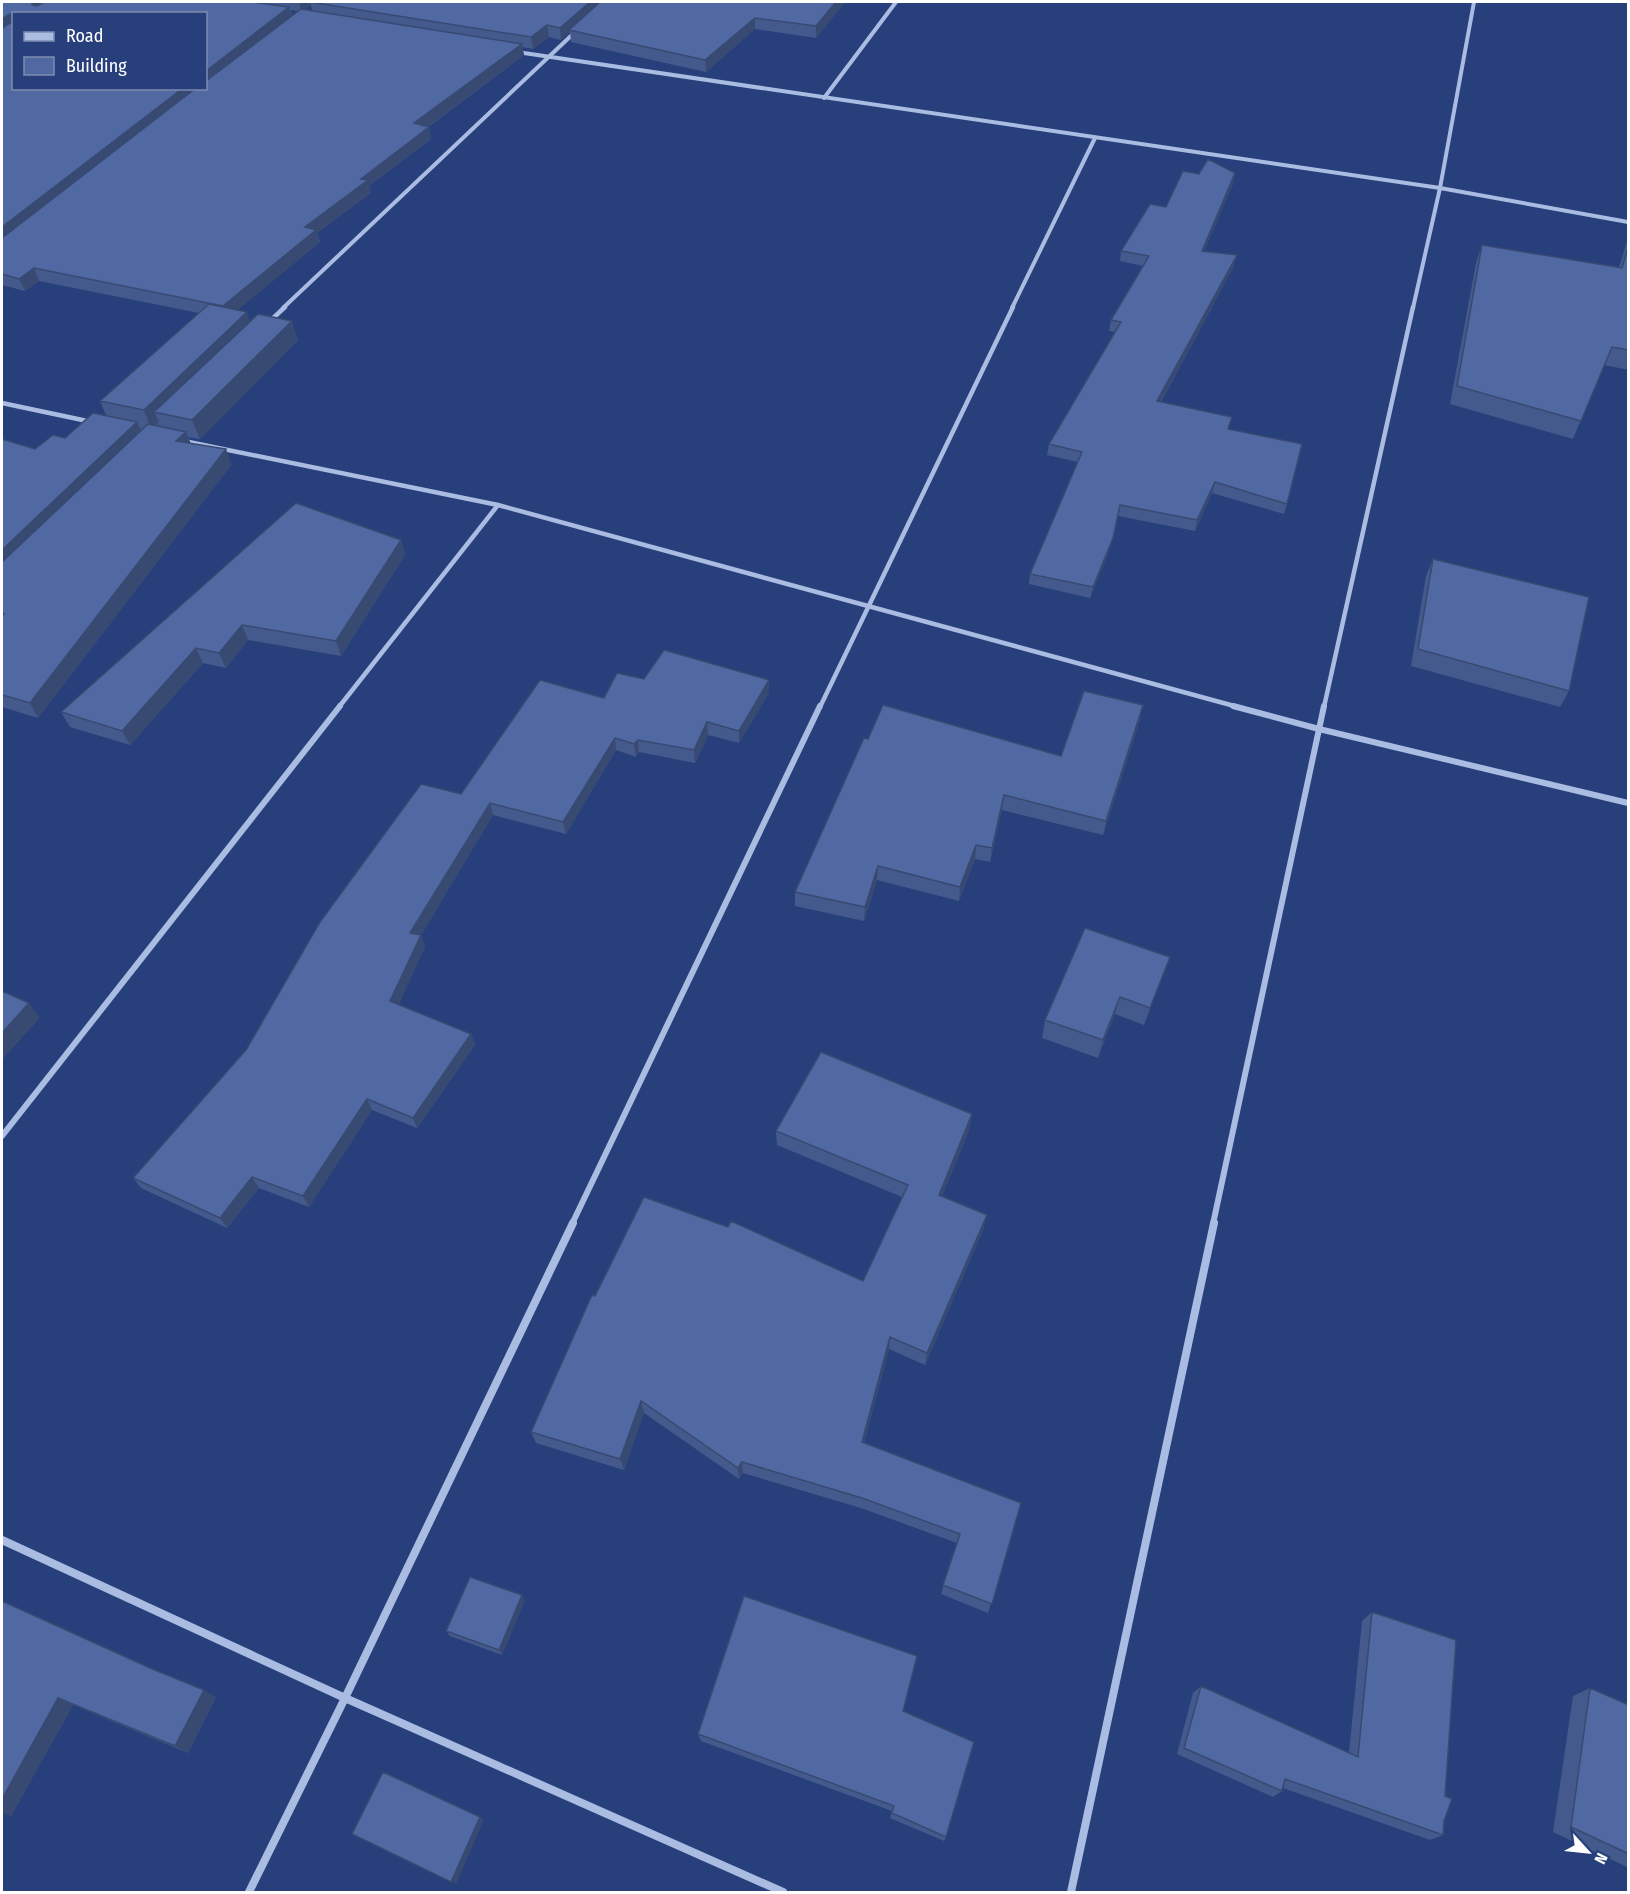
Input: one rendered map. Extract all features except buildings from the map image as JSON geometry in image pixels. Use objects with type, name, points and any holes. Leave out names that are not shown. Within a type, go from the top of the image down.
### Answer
[{"type":"street","points":[[824,98],[896,2]]},
{"type":"street","points":[[1071,1893],[1319,729],[1440,188],[1474,2]]},
{"type":"street","points":[[263,328],[582,26]]},
{"type":"street","points":[[514,51],[1440,188],[1629,222]]},
{"type":"street","points":[[249,1893],[345,1698],[868,606],[1095,138]]},
{"type":"street","points":[[2,403],[104,424]]},
{"type":"street","points":[[173,439],[498,506],[1319,729],[1629,803]]},
{"type":"street","points":[[2,1136],[498,506]]},
{"type":"street","points":[[2,1540],[345,1698],[783,1893]]}]
